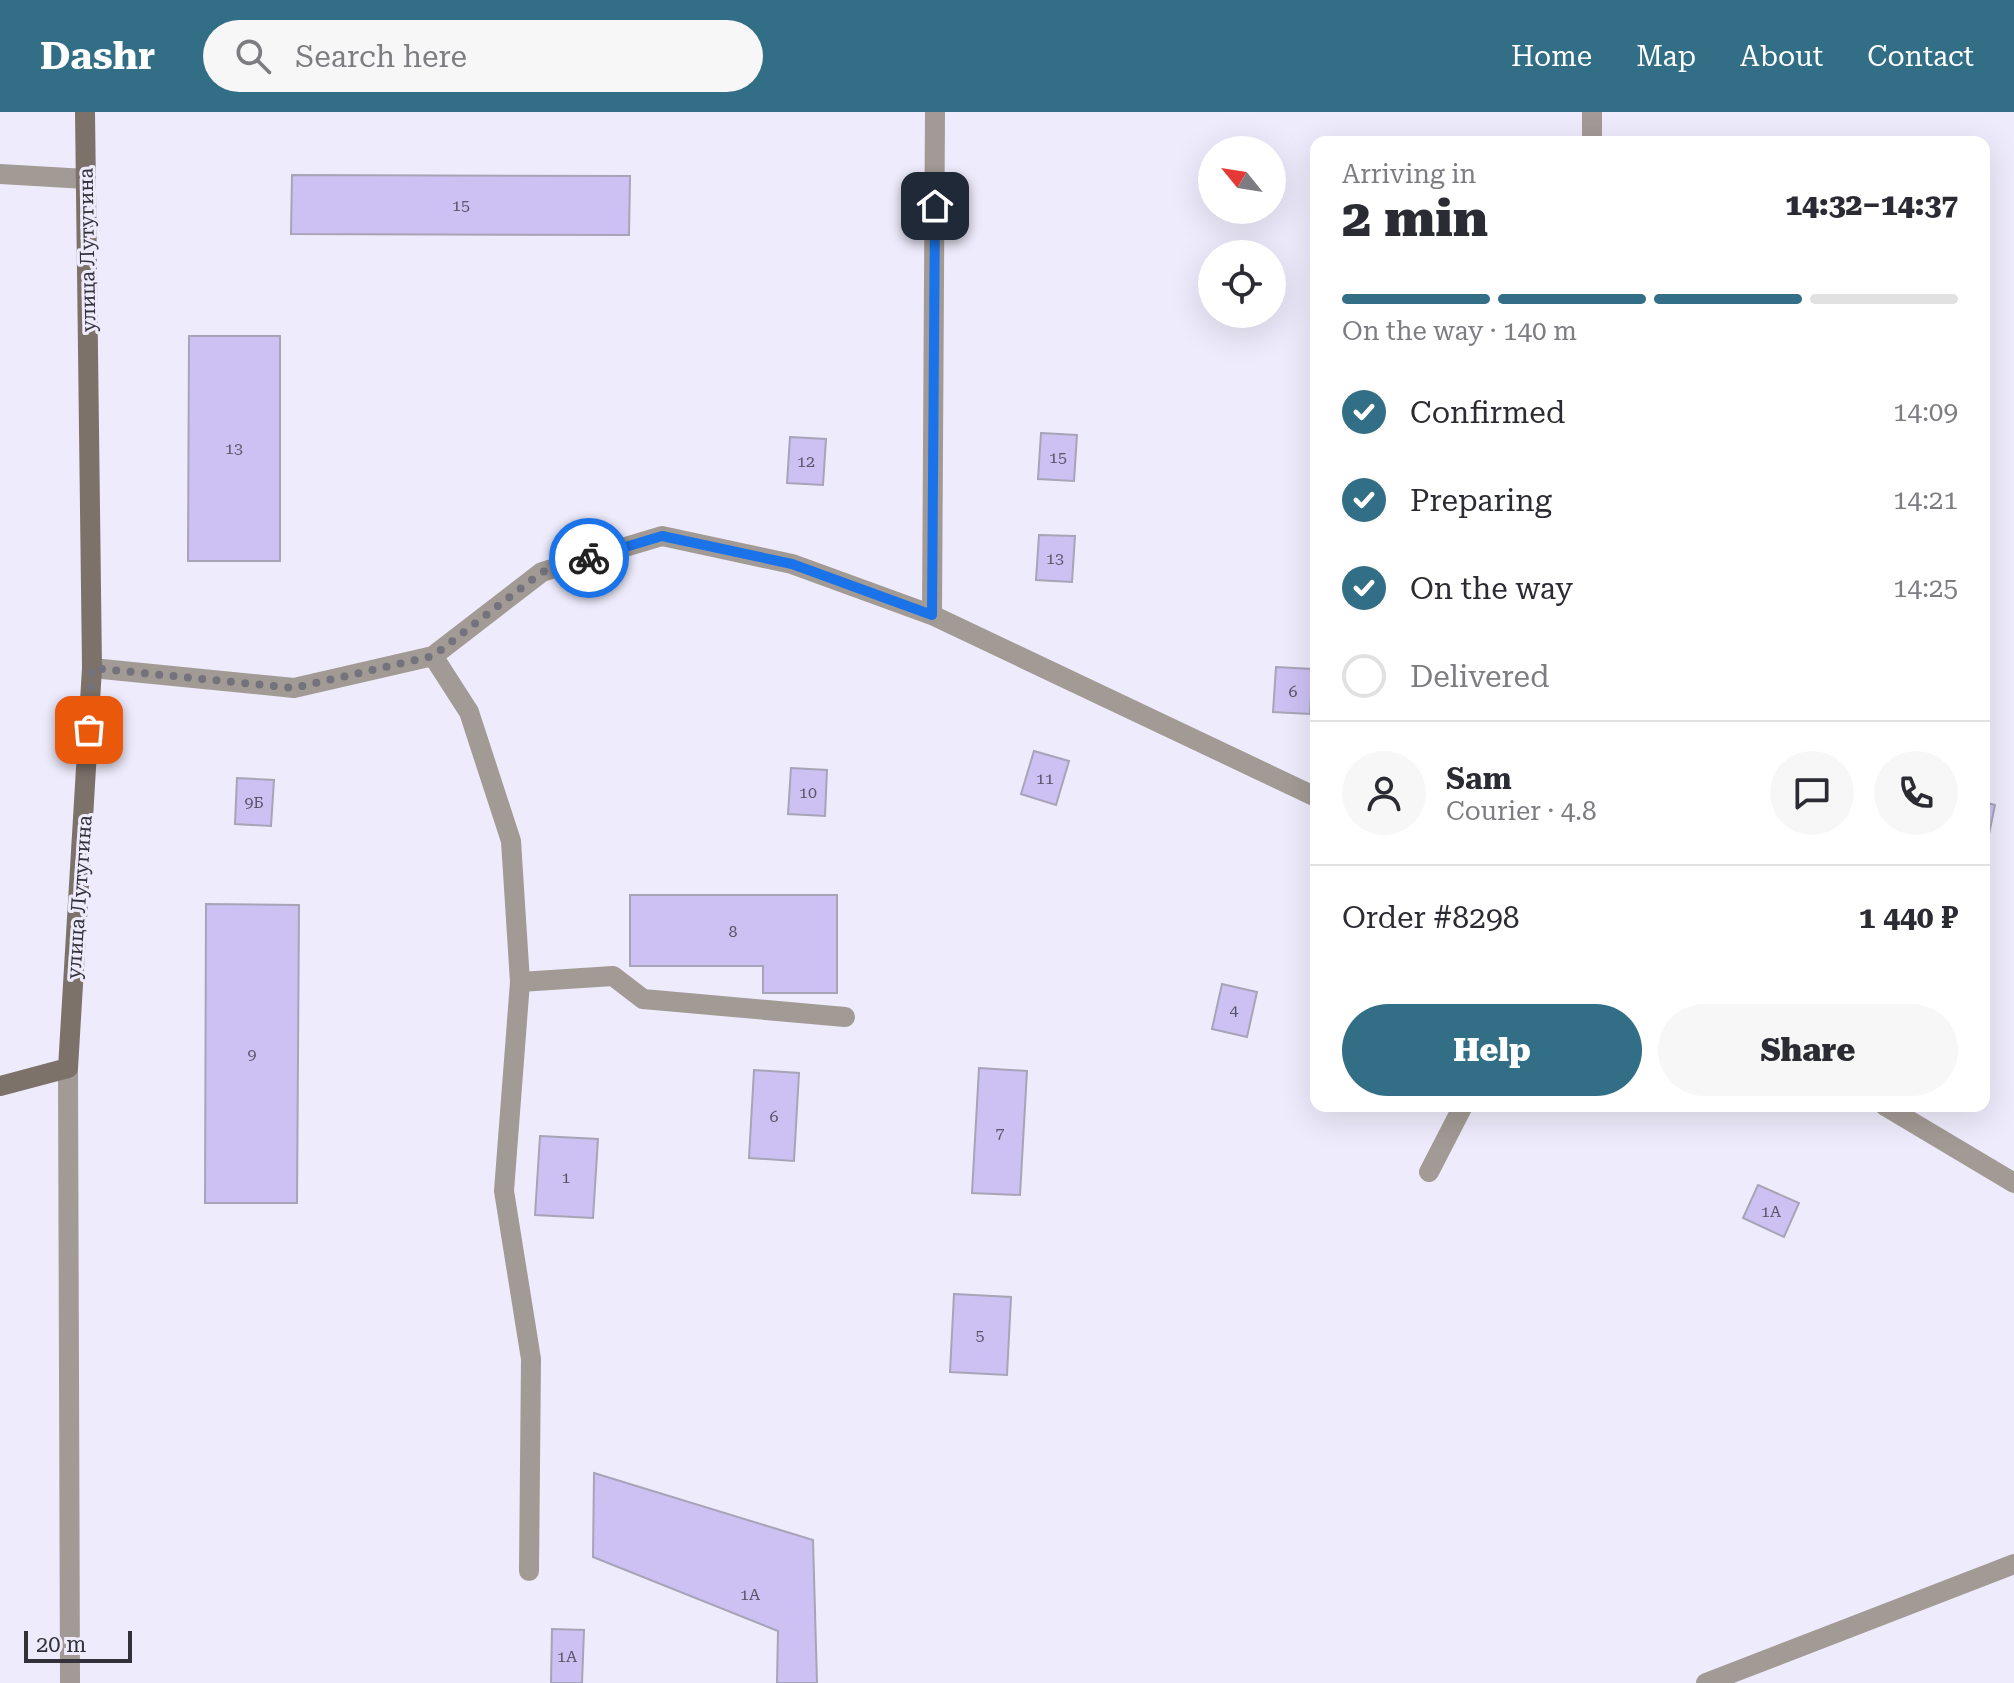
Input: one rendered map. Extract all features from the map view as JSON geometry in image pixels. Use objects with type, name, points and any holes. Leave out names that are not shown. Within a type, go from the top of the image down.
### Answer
[{"type":"main road","name":"улица Лутугина","points":[[68,1068],[92,668],[85,112]]},
{"type":"main road","points":[[0,1086],[68,1068]]},
{"type":"street","points":[[932,615],[935,112]]},
{"type":"street","points":[[1592,112],[1592,136]]},
{"type":"street","points":[[0,174],[86,179]]},
{"type":"street","points":[[92,668],[294,688],[433,656],[542,572],[662,536],[792,564],[932,615],[1310,794]]},
{"type":"street","points":[[433,656],[469,712],[511,841],[520,982],[504,1191],[531,1359],[529,1571]]},
{"type":"street","points":[[520,982],[613,976],[643,999],[845,1017]]},
{"type":"street","name":"улица Лутугина","points":[[68,1068],[70,1683]]},
{"type":"street","points":[[1429,1172],[1460,1112]]},
{"type":"street","points":[[1895,1112],[2014,1183]]},
{"type":"street","points":[[1706,1683],[2014,1564]]},
{"type":"building","points":[[292,175],[630,176],[629,235],[291,234]]},
{"type":"building","points":[[189,336],[280,336],[280,561],[188,561]]},
{"type":"building","points":[[1041,433],[1077,435],[1074,481],[1038,479]]},
{"type":"building","points":[[790,437],[826,439],[823,485],[787,483]]},
{"type":"building","points":[[1039,535],[1075,536],[1072,582],[1036,580]]},
{"type":"building","points":[[1276,667],[1310,669],[1310,714],[1273,712]]},
{"type":"building","points":[[1034,751],[1069,761],[1056,805],[1021,794]]},
{"type":"building","points":[[791,768],[827,770],[825,816],[788,814]]},
{"type":"building","points":[[237,778],[274,780],[271,826],[235,824]]},
{"type":"building","points":[[1990,804],[1995,805],[1990,829]]},
{"type":"building","points":[[630,895],[837,895],[837,993],[763,993],[763,966],[630,966]]},
{"type":"building","points":[[206,904],[299,905],[297,1203],[205,1203]]},
{"type":"building","points":[[1222,984],[1257,992],[1247,1037],[1212,1029]]},
{"type":"building","points":[[979,1068],[1027,1071],[1020,1195],[972,1193]]},
{"type":"building","points":[[754,1070],[799,1073],[794,1161],[749,1158]]},
{"type":"building","points":[[540,1136],[598,1139],[593,1218],[535,1215]]},
{"type":"building","points":[[1758,1185],[1799,1203],[1784,1237],[1743,1218]]},
{"type":"building","points":[[954,1294],[1011,1297],[1007,1375],[950,1372]]},
{"type":"building","points":[[594,1473],[813,1540],[817,1683],[777,1683],[778,1631],[593,1557]]},
{"type":"building","points":[[552,1629],[584,1630],[582,1683],[551,1683]]},
{"type":"way so far","points":[[89,730],[92,668],[294,688],[433,656],[542,572],[589,558]]},
{"type":"route","points":[[589,558],[662,536],[792,564],[932,615],[935,206]]}]
